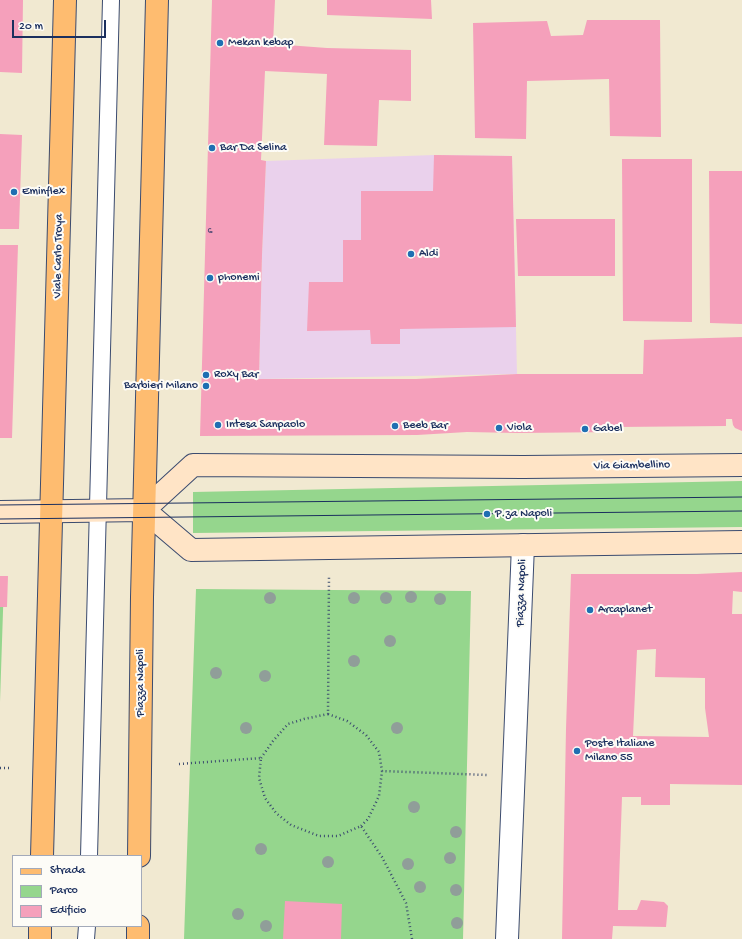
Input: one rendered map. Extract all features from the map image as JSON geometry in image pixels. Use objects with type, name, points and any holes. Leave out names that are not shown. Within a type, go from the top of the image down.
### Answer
[{"type":"main road","name":"Viale Carlo Troya","points":[[52,511],[65,0]]},
{"type":"main road","points":[[144,510],[157,0]]},
{"type":"main road","name":"Piazza Napoli","points":[[139,855],[144,510]]},
{"type":"main road","points":[[42,855],[52,511]]},
{"type":"main road","points":[[40,927],[40,939]]},
{"type":"main road","points":[[138,927],[138,939]]},
{"type":"street","name":"Via Giambellino","points":[[144,510],[194,465],[523,468],[742,465]]},
{"type":"street","points":[[0,512],[144,510]]},
{"type":"street","name":"Piazza Napoli","points":[[144,510],[191,550],[523,545],[507,939]]},
{"type":"street","points":[[523,545],[742,542]]},
{"type":"lane","points":[[89,855],[111,0]]},
{"type":"lane","points":[[86,939],[87,927]]},
{"type":"path","points":[[328,548],[330,590],[328,714]]},
{"type":"path","points":[[328,714],[347,721],[366,735],[379,752],[382,771],[379,796],[368,819],[361,826],[338,836],[319,836],[291,825],[276,813],[265,798],[258,778],[261,758],[288,724],[328,714]]},
{"type":"path","points":[[179,764],[261,758]]},
{"type":"path","points":[[0,768],[11,768]]},
{"type":"path","points":[[382,771],[514,776]]},
{"type":"path","points":[[361,826],[382,857],[406,903],[412,939]]},
{"type":"shaded area","points":[[434,155],[512,156],[517,374],[259,379],[266,161]]},
{"type":"green space","points":[[742,481],[742,527],[193,533],[193,492]]},
{"type":"green space","points":[[0,581],[4,581],[0,702]]},
{"type":"green space","points":[[196,589],[471,591],[463,939],[184,939]]},
{"type":"building","points":[[0,0],[23,0],[22,73],[0,72]]},
{"type":"building","points":[[212,0],[275,0],[273,44],[327,48],[411,50],[411,101],[379,100],[377,146],[324,145],[327,74],[265,71],[261,160],[266,161],[259,379],[416,379],[517,374],[643,374],[644,340],[742,337],[742,431],[735,428],[732,419],[726,419],[726,426],[617,427],[616,432],[467,432],[417,435],[200,436]]},
{"type":"building","points":[[327,0],[431,0],[432,19],[327,15]]},
{"type":"building","points":[[587,20],[660,20],[661,137],[610,136],[609,79],[527,81],[526,139],[475,138],[473,23],[547,21],[551,36],[583,35]]},
{"type":"building","points":[[0,134],[22,135],[19,229],[0,229]]},
{"type":"building","points":[[434,155],[512,156],[516,327],[400,329],[400,344],[371,344],[370,330],[307,331],[309,282],[343,282],[343,240],[361,240],[361,191],[433,191]]},
{"type":"building","points":[[622,159],[692,159],[692,322],[623,321]]},
{"type":"building","points":[[709,171],[742,171],[742,324],[710,323]]},
{"type":"building","points":[[516,219],[615,219],[615,276],[518,276]]},
{"type":"building","points":[[0,245],[18,245],[12,438],[0,438]]},
{"type":"building","points":[[742,572],[742,592],[733,591],[732,614],[742,614],[742,785],[670,784],[670,805],[641,805],[641,797],[622,797],[618,910],[637,910],[641,900],[664,902],[668,906],[666,927],[613,926],[612,939],[562,939],[571,574],[697,574]],"holes":[[[656,649],[655,677],[705,678],[705,708],[709,737],[633,736],[637,650]]]},
{"type":"building","points":[[0,576],[8,576],[7,607],[0,607]]},
{"type":"building","points":[[285,901],[342,904],[341,939],[283,939]]},
{"type":"tram line","points":[[0,505],[742,497]]},
{"type":"tram line","points":[[0,519],[742,511]]},
{"type":"place","name":"Mekan kebap","points":[[220,43]]},
{"type":"place","name":"Bar Da Selina","points":[[212,148]]},
{"type":"place","name":"Eminflex","points":[[14,192]]},
{"type":"place","name":"Aldi","points":[[411,254]]},
{"type":"place","name":"phonemi","points":[[210,278]]},
{"type":"place","name":"Roxy Bar","points":[[206,375]]},
{"type":"place","name":"Barbieri Milano","points":[[206,386]]},
{"type":"place","name":"Intesa Sanpaolo","points":[[218,425]]},
{"type":"place","name":"Beeb Bar","points":[[395,426]]},
{"type":"place","name":"Viola","points":[[499,428]]},
{"type":"place","name":"Gabel","points":[[585,429]]},
{"type":"place","name":"P.za Napoli","points":[[487,514]]},
{"type":"place","name":"Arcaplanet","points":[[590,610]]},
{"type":"place","name":"Poste Italiane Milano 55","points":[[577,751]]}]
